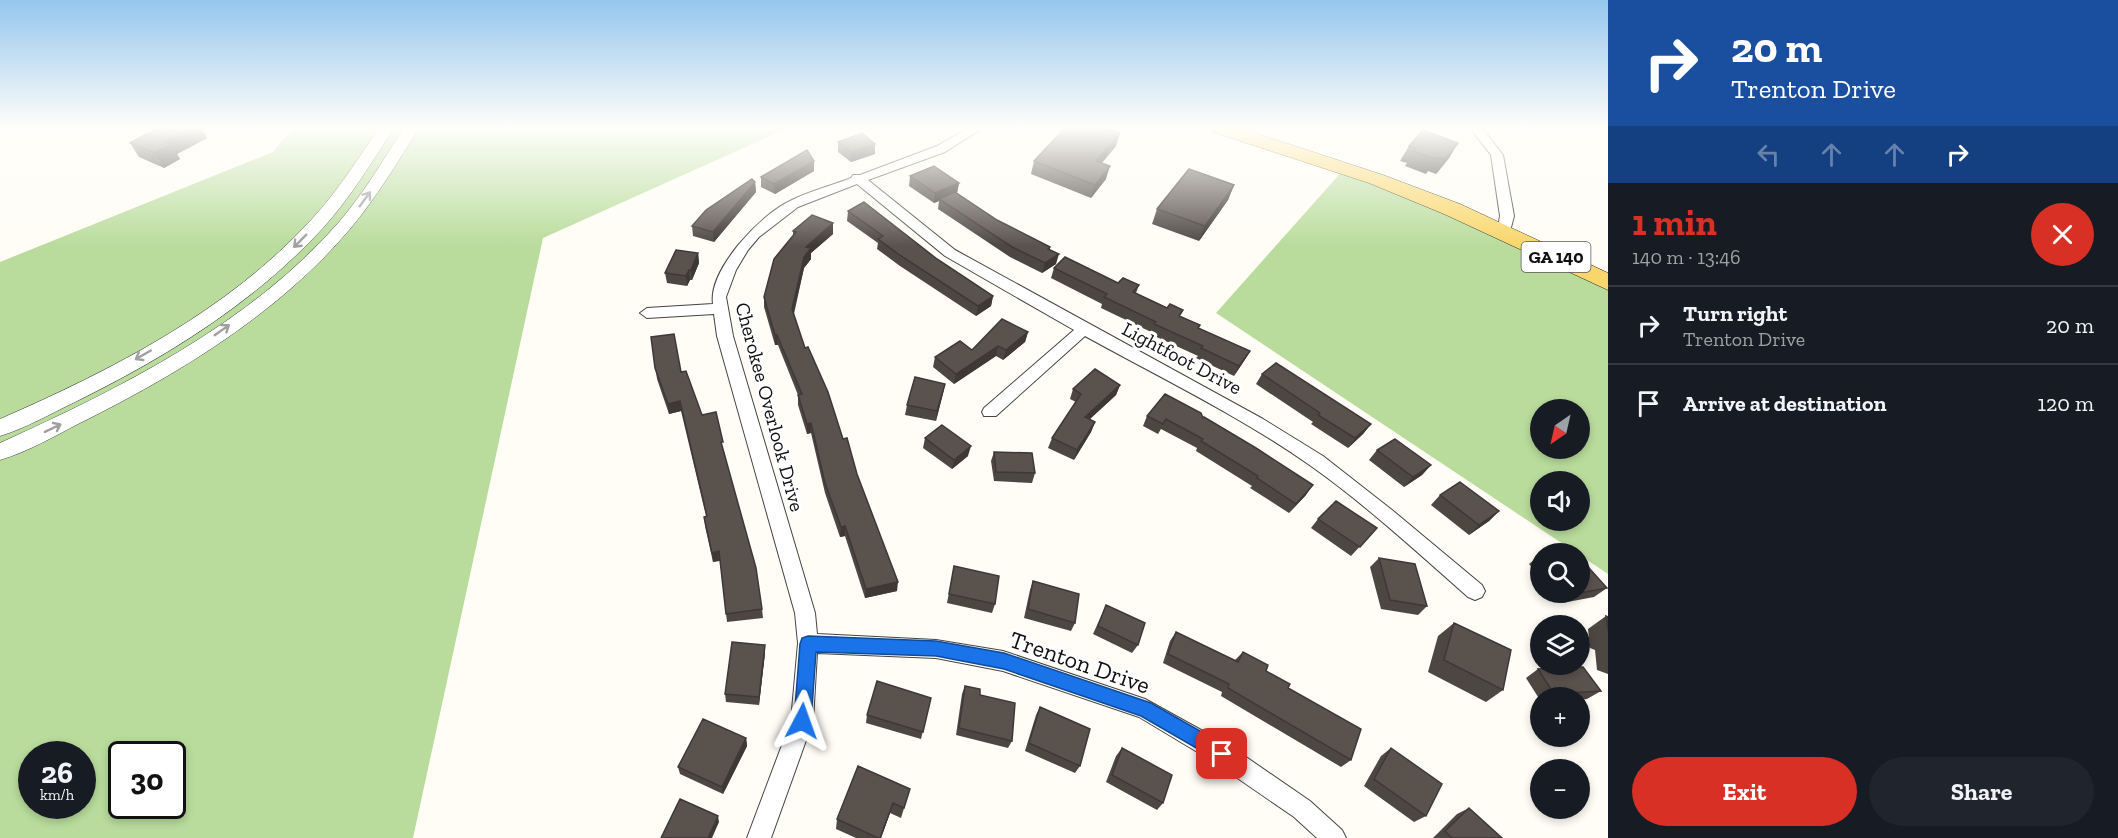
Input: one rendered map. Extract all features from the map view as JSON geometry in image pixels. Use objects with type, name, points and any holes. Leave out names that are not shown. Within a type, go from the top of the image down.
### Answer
[{"type":"main road","name":"GA 140","points":[[1340,167],[1376,179],[1504,232],[1608,282]]},
{"type":"street","points":[[0,428],[118,370],[188,328],[250,285],[298,243],[321,218],[358,167]]},
{"type":"street","points":[[0,452],[140,382],[207,341],[258,304],[311,259],[344,225],[365,200],[386,167]]},
{"type":"street","name":"Cherokee Overlook Drive","points":[[759,838],[802,721],[808,644],[804,613],[725,336],[719,297],[729,270],[742,248],[754,234],[793,204],[888,167]]},
{"type":"street","points":[[1499,167],[1507,216],[1504,232]]},
{"type":"street","name":"Lightfoot Drive","points":[[857,178],[950,252],[1083,329],[1257,423],[1317,461],[1386,515],[1475,591]]},
{"type":"street","points":[[647,313],[721,309]]},
{"type":"street","points":[[990,412],[1083,329]]},
{"type":"street","name":"Trenton Drive","points":[[808,644],[936,649],[1004,661],[1145,709],[1231,760],[1302,809],[1334,838]]},
{"type":"green space","points":[[236,167],[701,167],[543,238],[413,838],[0,838],[0,262]]},
{"type":"green space","points":[[1345,168],[1608,281],[1608,574],[1590,562],[1590,543],[1561,543],[1543,531],[1590,531],[1590,471],[1530,471],[1530,522],[1216,313]]},
{"type":"building","points":[[778,167],[803,167],[774,184],[761,177]]},
{"type":"building","points":[[936,167],[959,183],[935,193],[910,176]]},
{"type":"building","points":[[1050,167],[1109,167],[1095,185]]},
{"type":"building","points":[[1189,169],[1234,185],[1205,226],[1157,209]]},
{"type":"building","points":[[752,179],[755,182],[713,232],[692,226],[706,210]]},
{"type":"building","points":[[955,192],[997,220],[1050,247],[1048,249],[1059,254],[1045,263],[1012,247],[939,199]]},
{"type":"building","points":[[864,202],[937,259],[993,296],[978,306],[901,256],[878,239],[883,236],[848,211]]},
{"type":"building","points":[[812,215],[833,223],[806,247],[811,248],[804,257],[792,309],[805,348],[808,347],[828,392],[843,439],[847,438],[857,474],[898,582],[866,589],[845,526],[841,527],[825,483],[811,423],[807,424],[798,395],[802,394],[777,335],[775,335],[764,297],[774,259],[796,232],[793,231]]},
{"type":"building","points":[[676,250],[698,253],[686,276],[665,273]]},
{"type":"building","points":[[1065,257],[1118,283],[1123,278],[1139,285],[1133,292],[1167,308],[1170,304],[1183,310],[1179,316],[1200,325],[1198,328],[1250,351],[1239,366],[1201,348],[1203,346],[1154,324],[1156,322],[1104,297],[1107,294],[1054,268]]},
{"type":"building","points":[[1002,319],[1028,332],[1006,350],[998,346],[956,374],[935,357],[960,341],[972,350]]},
{"type":"building","points":[[674,334],[681,372],[686,371],[702,415],[716,412],[723,442],[721,442],[756,568],[762,609],[726,614],[719,551],[712,553],[704,517],[707,516],[680,401],[668,404],[655,368],[651,337]]},
{"type":"building","points":[[1276,363],[1371,424],[1355,438],[1318,415],[1320,413],[1262,374]]},
{"type":"building","points":[[1095,369],[1120,385],[1085,417],[1095,422],[1077,450],[1052,438],[1081,394],[1073,389]]},
{"type":"building","points":[[915,377],[945,384],[937,411],[907,405]]},
{"type":"building","points":[[1165,394],[1201,413],[1203,418],[1256,448],[1313,485],[1296,504],[1257,478],[1258,476],[1201,441],[1203,439],[1166,419],[1163,424],[1147,416]]},
{"type":"building","points":[[942,425],[971,446],[954,460],[925,438]]},
{"type":"building","points":[[1395,439],[1431,465],[1413,477],[1377,450]]},
{"type":"building","points":[[994,452],[1032,453],[1035,473],[996,472]]},
{"type":"building","points":[[1460,482],[1499,511],[1479,525],[1440,495]]},
{"type":"building","points":[[1336,501],[1377,528],[1360,547],[1318,519]]},
{"type":"building","points":[[1379,558],[1415,564],[1427,606],[1390,600]]},
{"type":"building","points":[[954,566],[999,576],[995,604],[949,594]]},
{"type":"building","points":[[1590,569],[1607,588],[1590,591]]},
{"type":"building","points":[[1033,581],[1079,594],[1075,623],[1028,609]]},
{"type":"building","points":[[1106,605],[1145,623],[1138,645],[1098,626]]},
{"type":"building","points":[[1454,623],[1511,650],[1503,690],[1444,660]]},
{"type":"building","points":[[1176,632],[1238,662],[1243,652],[1268,665],[1266,671],[1290,684],[1288,688],[1361,729],[1351,760],[1228,688],[1229,684],[1168,654]]},
{"type":"building","points":[[732,642],[765,645],[759,697],[725,694]]},
{"type":"building","points":[[1542,675],[1589,675],[1601,691],[1590,692],[1590,687],[1550,687]]},
{"type":"building","points":[[877,681],[931,698],[923,732],[867,715]]},
{"type":"building","points":[[965,686],[980,689],[980,695],[1015,703],[1012,741],[959,728]]},
{"type":"building","points":[[1040,707],[1090,729],[1080,766],[1029,743]]},
{"type":"building","points":[[703,719],[746,738],[722,787],[678,767]]},
{"type":"building","points":[[1122,748],[1172,775],[1163,803],[1112,775]]},
{"type":"building","points":[[1391,748],[1442,784],[1426,816],[1374,779]]},
{"type":"building","points":[[858,766],[910,789],[904,808],[893,803],[880,838],[837,819]]},
{"type":"building","points":[[680,799],[718,816],[708,838],[661,838]]},
{"type":"building","points":[[1469,808],[1502,838],[1452,838],[1445,831]]},
{"type":"route","points":[[802,721],[808,644],[936,649],[1004,661],[1145,709],[1222,754]]}]
